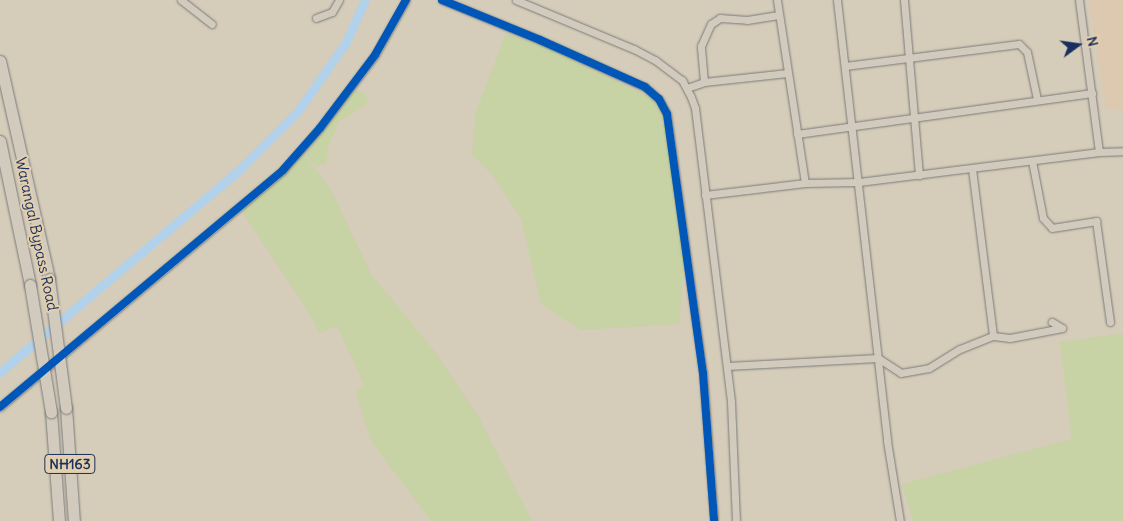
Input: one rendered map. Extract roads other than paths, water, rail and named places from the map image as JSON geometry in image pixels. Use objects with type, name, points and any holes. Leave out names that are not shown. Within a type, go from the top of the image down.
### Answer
[{"type":"highway","name":"Warangal Bypass Road","points":[[0,62],[50,279],[66,408],[74,521]]},
{"type":"highway","name":"Warangal Bypass Road","points":[[0,141],[30,285],[51,412],[59,521]]},
{"type":"street","points":[[181,0],[212,24]]},
{"type":"street","points":[[316,18],[332,12],[339,0]]},
{"type":"street","points":[[0,407],[283,170],[320,128],[375,54],[406,0]]},
{"type":"street","points":[[442,0],[540,40],[645,87],[659,100],[663,107],[671,130],[703,374],[714,521]]},
{"type":"street","points":[[516,0],[634,49],[673,72],[688,88],[695,108],[731,402],[736,521]]},
{"type":"street","points":[[777,0],[805,183]]},
{"type":"street","points":[[837,0],[846,66],[887,441],[900,521]]},
{"type":"street","points":[[904,0],[919,175]]},
{"type":"street","points":[[1079,0],[1099,152]]},
{"type":"street","points":[[704,82],[701,46],[711,24],[720,18],[747,20],[779,15]]},
{"type":"street","points":[[846,66],[1019,44],[1027,52],[1036,99]]},
{"type":"street","points":[[688,88],[704,82],[788,73]]},
{"type":"street","points":[[797,134],[913,116],[1092,93]]},
{"type":"street","points":[[705,195],[805,183],[859,182],[1099,152],[1123,151]]},
{"type":"street","points":[[1032,161],[1043,218],[1052,228],[1096,221],[1110,322]]},
{"type":"street","points":[[972,169],[993,336]]},
{"type":"street","points":[[727,366],[878,358],[901,373],[929,368],[960,349],[993,336],[1010,338],[1062,328],[1052,322]]},
{"type":"waterway","points":[[0,372],[239,170],[298,111],[346,42],[365,0]]}]
